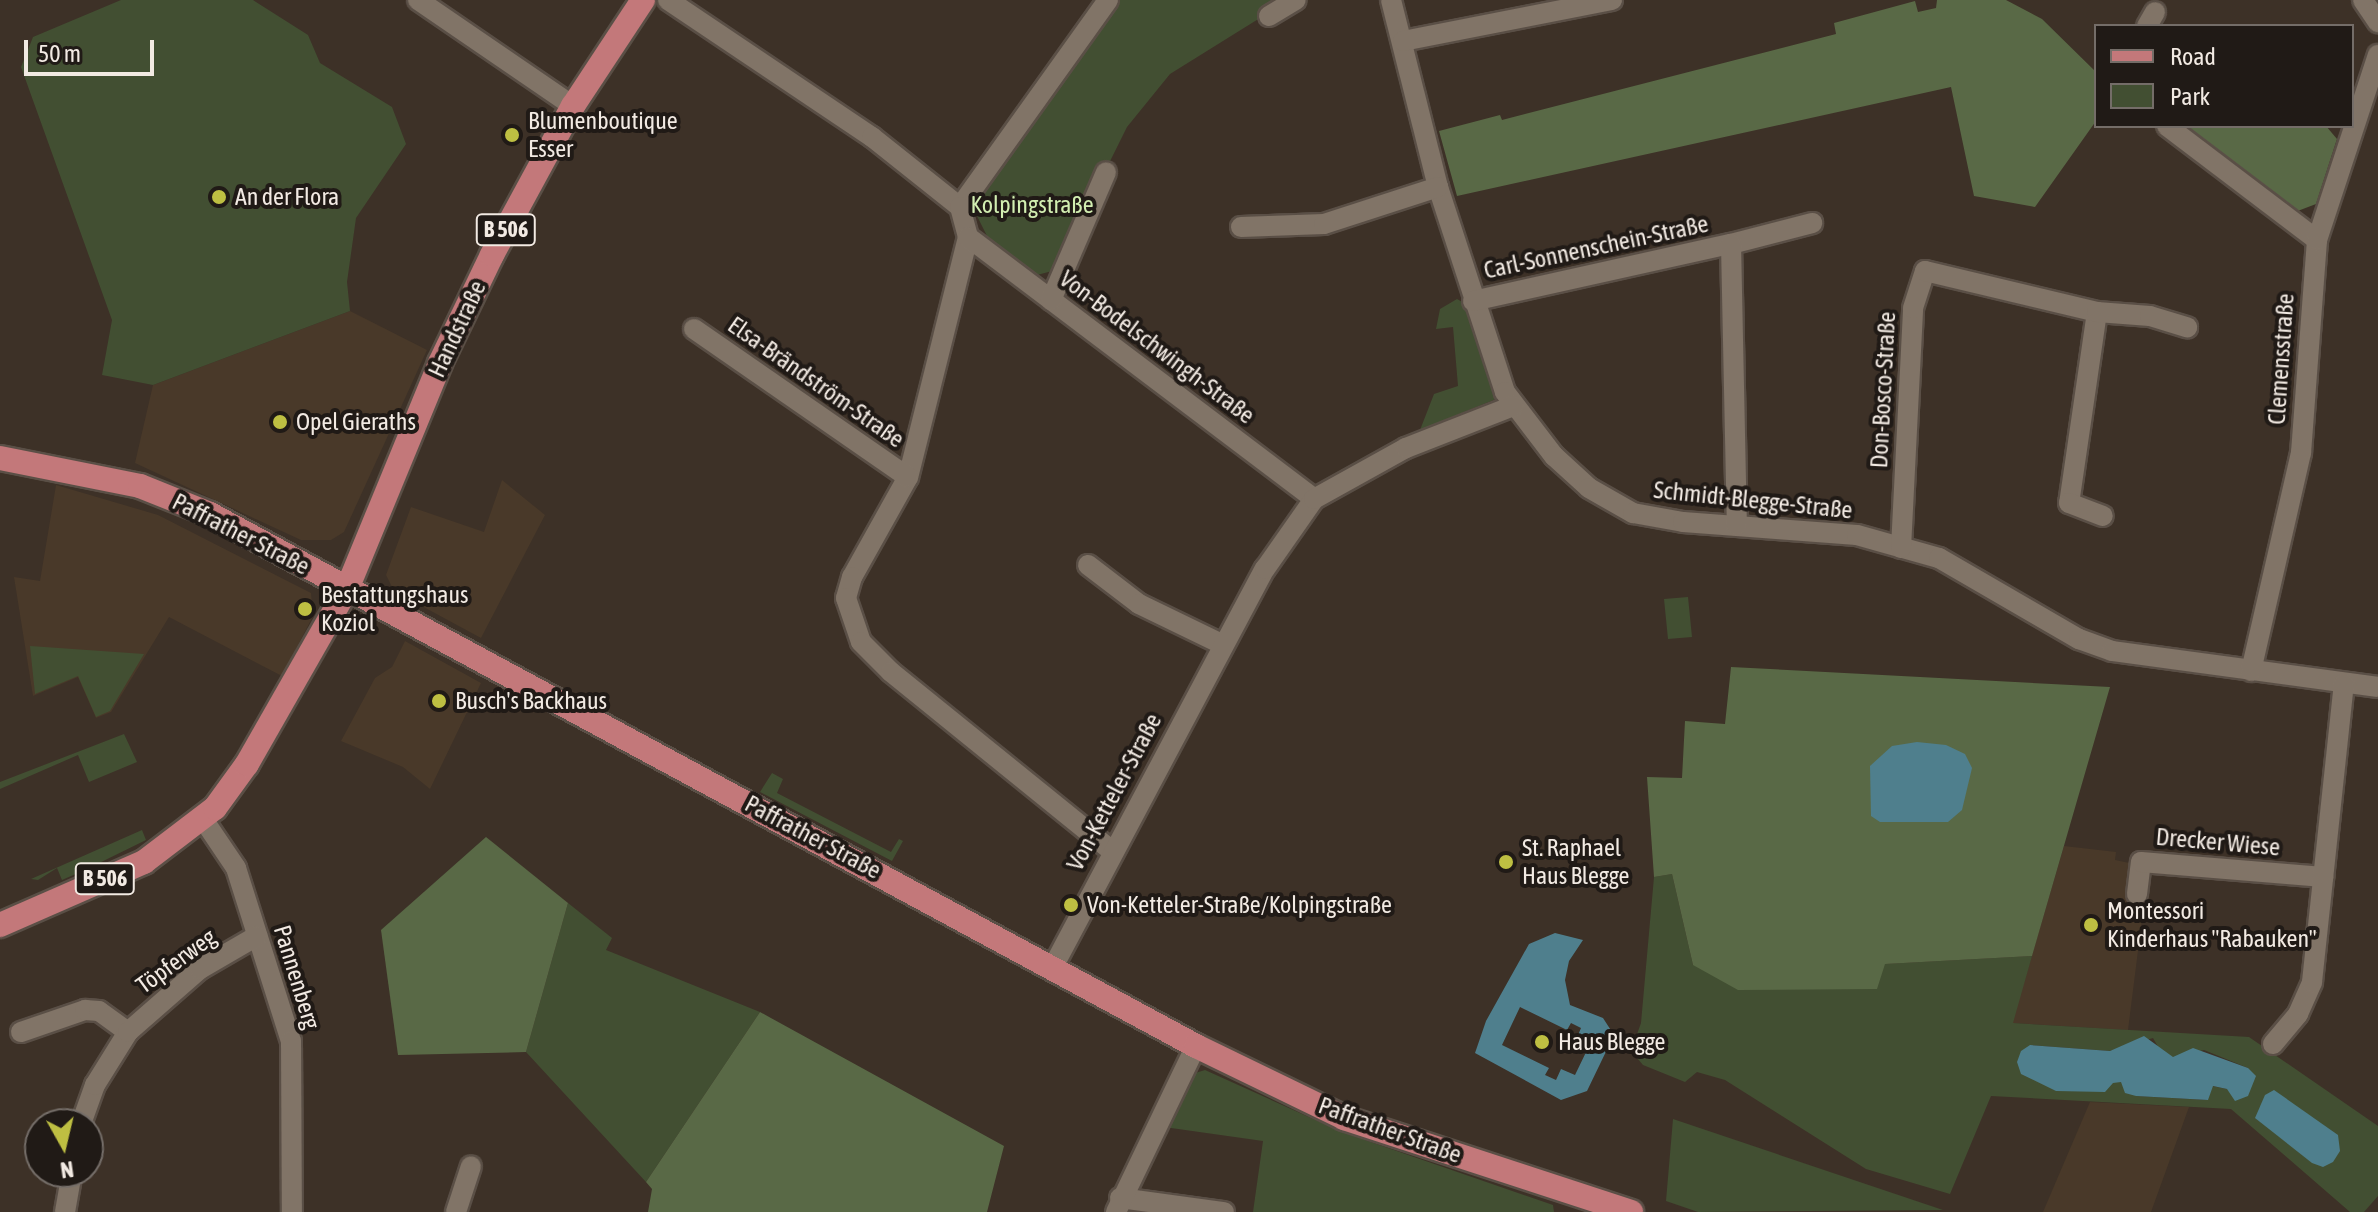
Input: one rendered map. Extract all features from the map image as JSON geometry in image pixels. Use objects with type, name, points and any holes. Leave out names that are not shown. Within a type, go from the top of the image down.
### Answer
[{"type":"main road","name":"Handstraße","points":[[347,589],[440,363],[573,106],[643,0]]},
{"type":"main road","name":"Paffrather Straße","points":[[0,458],[87,473],[175,499],[1054,965],[1196,1046],[1344,1118],[1631,1212]]},
{"type":"main road","name":"B 506","points":[[0,925],[144,862],[203,819],[247,764],[347,589]]},
{"type":"street","points":[[418,0],[573,106]]},
{"type":"street","points":[[668,0],[872,137],[960,207],[968,237],[908,477],[852,577],[846,598],[861,642],[1111,850]]},
{"type":"street","points":[[1269,16],[1296,0]]},
{"type":"street","name":"Schmidt-Blegge-Straße","points":[[1391,0],[1438,187],[1473,301],[1513,406],[1589,488],[1633,513],[1857,535],[1901,548],[1969,572],[2079,639],[2112,651],[2378,687]]},
{"type":"street","points":[[1403,41],[1612,0]]},
{"type":"street","points":[[2363,0],[2378,20]]},
{"type":"street","points":[[960,207],[1101,2]]},
{"type":"street","name":"Clemensstraße","points":[[2354,128],[2378,55]]},
{"type":"street","points":[[2170,128],[2317,240]]},
{"type":"street","name":"Clemensstraße","points":[[2251,671],[2301,453],[2317,240],[2354,128]]},
{"type":"street","points":[[1051,300],[1106,172]]},
{"type":"street","points":[[1241,227],[1324,224],[1438,187]]},
{"type":"street","name":"Carl-Sonnenschein-Straße","points":[[1473,301],[1812,223]]},
{"type":"street","name":"Von-Bodelschwingh-Straße","points":[[968,237],[1314,499]]},
{"type":"street","name":"Carl-Sonnenschein-Straße","points":[[1731,244],[1737,525]]},
{"type":"street","name":"Don-Bosco-Straße","points":[[1901,548],[1913,308],[1925,271],[2097,312],[2150,316],[2187,327]]},
{"type":"street","points":[[2097,312],[2069,503],[2103,516]]},
{"type":"street","name":"Elsa-Brändström-Straße","points":[[694,329],[908,477]]},
{"type":"street","name":"Von-Ketteler-Straße","points":[[1054,965],[1111,850],[1265,569],[1314,499],[1406,448],[1513,406]]},
{"type":"street","points":[[1088,565],[1139,604],[1224,645]]},
{"type":"street","points":[[2273,1044],[2298,1014],[2312,982],[2344,684]]},
{"type":"street","name":"Pannenberg","points":[[203,819],[236,868],[291,1041],[292,1212]]},
{"type":"street","name":"Drecker Wiese","points":[[2137,894],[2141,862],[2323,877]]},
{"type":"street","name":"Töpferweg","points":[[87,1108],[95,1085],[128,1032],[200,969],[257,936]]},
{"type":"street","points":[[21,1032],[85,1010],[99,1011],[128,1032]]},
{"type":"street","points":[[1196,1046],[1118,1205],[1224,1212]]},
{"type":"street","points":[[456,1212],[471,1166]]},
{"type":"street","points":[[65,1212],[69,1188]]},
{"type":"shaded area","points":[[350,311],[427,350],[344,532],[331,540],[301,540],[135,463],[153,385]]},
{"type":"shaded area","points":[[502,480],[545,515],[481,638],[394,591],[386,575],[411,507],[484,532]]},
{"type":"shaded area","points":[[56,485],[158,515],[311,593],[313,616],[282,676],[169,617],[111,712],[96,718],[78,677],[33,696],[14,577],[40,581]]},
{"type":"shaded area","points":[[405,641],[481,683],[430,789],[403,767],[341,741],[375,678],[392,667]]},
{"type":"shaded area","name":"Montessori Kinderhaus \"Rabauken\"","points":[[2064,846],[2116,852],[2115,860],[2134,864],[2145,895],[2128,1030],[2012,1023]]},
{"type":"shaded area","points":[[2090,1102],[2189,1107],[2151,1212],[2043,1212]]},
{"type":"green space","name":"An der Flora","points":[[121,0],[253,0],[308,35],[320,63],[392,107],[406,144],[356,218],[347,282],[350,311],[153,385],[102,375],[112,320],[21,67],[33,37]]},
{"type":"green space","name":"Kolpingstraße","points":[[1120,0],[1289,0],[1170,74],[1127,127],[1056,270],[1037,275],[987,236],[977,216],[979,193]]},
{"type":"green space","points":[[1937,0],[2006,0],[2042,19],[2094,70],[2094,124],[2035,207],[1974,196],[1951,87],[1457,196],[1439,131],[1500,115],[1502,120],[1836,34],[1834,23],[1915,1],[1918,12],[1936,8]]},
{"type":"green space","points":[[2186,128],[2328,128],[2337,139],[2316,204],[2295,212]]},
{"type":"green space","points":[[1457,299],[1464,303],[1496,399],[1420,430],[1434,394],[1458,386],[1453,327],[1436,329],[1440,309]]},
{"type":"green space","points":[[1688,597],[1692,637],[1668,639],[1664,599]]},
{"type":"green space","points":[[30,646],[144,654],[110,711],[96,717],[78,676],[35,694]]},
{"type":"green space","points":[[1731,667],[2110,687],[2032,956],[1885,964],[1877,989],[1738,990],[1693,965],[1672,874],[1654,877],[1647,777],[1682,778],[1685,721],[1725,724]]},
{"type":"green space","points":[[124,734],[137,762],[89,782],[78,755],[0,789],[0,782]]},
{"type":"green space","points":[[772,773],[783,779],[777,793],[891,852],[899,839],[903,841],[892,861],[760,792]]},
{"type":"green space","points":[[142,830],[146,840],[87,869],[62,880],[57,868],[38,880],[31,879]]},
{"type":"green space","points":[[486,837],[568,903],[526,1052],[398,1055],[381,930]]},
{"type":"green space","points":[[1672,874],[1693,965],[1884,964],[2032,956],[2013,1023],[2249,1037],[2378,1126],[2378,1196],[2364,1212],[2350,1212],[2231,1109],[1991,1096],[1950,1194],[1866,1169],[1725,1080],[1697,1072],[1685,1082],[1643,1065],[1631,1051],[1641,1023],[1654,877]],"holes":[[[2153,1038],[2161,1052],[2173,1058],[2204,1050],[2248,1068],[2227,1089],[2212,1086],[2207,1100],[2136,1096],[2122,1082],[2030,1045],[2110,1051]]]},
{"type":"green space","points":[[568,903],[612,938],[606,950],[760,1012],[646,1182],[526,1052]]},
{"type":"green space","points":[[760,1012],[1004,1146],[987,1212],[648,1212],[652,1189],[646,1182]]},
{"type":"green space","points":[[1205,1070],[1342,1132],[1553,1205],[1554,1212],[1253,1212],[1263,1141],[1164,1127],[1192,1074]]},
{"type":"green space","points":[[1673,1119],[1943,1210],[1698,1212],[1666,1201]]},
{"type":"water","points":[[1917,742],[1946,745],[1965,754],[1972,768],[1962,810],[1948,822],[1880,822],[1871,816],[1870,766],[1892,746]]},
{"type":"water","points":[[1555,933],[1583,940],[1569,961],[1565,980],[1570,1005],[1603,1018],[1614,1035],[1587,1091],[1561,1100],[1475,1053],[1486,1021],[1529,944]],"holes":[[[1520,1007],[1567,1030],[1571,1023],[1581,1028],[1576,1040],[1589,1046],[1575,1075],[1561,1069],[1556,1080],[1545,1075],[1549,1068],[1502,1045]]]},
{"type":"water","points":[[2144,1036],[2173,1057],[2193,1048],[2248,1068],[2256,1076],[2248,1096],[2235,1101],[2227,1089],[2213,1086],[2208,1100],[2136,1096],[2125,1093],[2121,1082],[2113,1083],[2105,1092],[2056,1091],[2021,1074],[2017,1062],[2021,1051],[2030,1045],[2110,1051]]},
{"type":"water","points":[[2274,1090],[2338,1135],[2340,1151],[2333,1162],[2323,1167],[2312,1163],[2255,1118],[2265,1095]]},
{"type":"place","name":"Blumenboutique Esser","points":[[512,135]]},
{"type":"place","name":"An der Flora","points":[[219,197]]},
{"type":"place","name":"Opel Gieraths","points":[[280,422]]},
{"type":"place","name":"Bestattungshaus Koziol","points":[[305,609]]},
{"type":"place","name":"Busch's Backhaus","points":[[439,701]]},
{"type":"place","name":"St. Raphael Haus Blegge","points":[[1506,862]]},
{"type":"place","name":"Von-Ketteler-Straße/Kolpingstraße","points":[[1071,905]]},
{"type":"place","name":"Montessori Kinderhaus \"Rabauken\"","points":[[2091,925]]},
{"type":"place","name":"Haus Blegge","points":[[1542,1042]]}]
